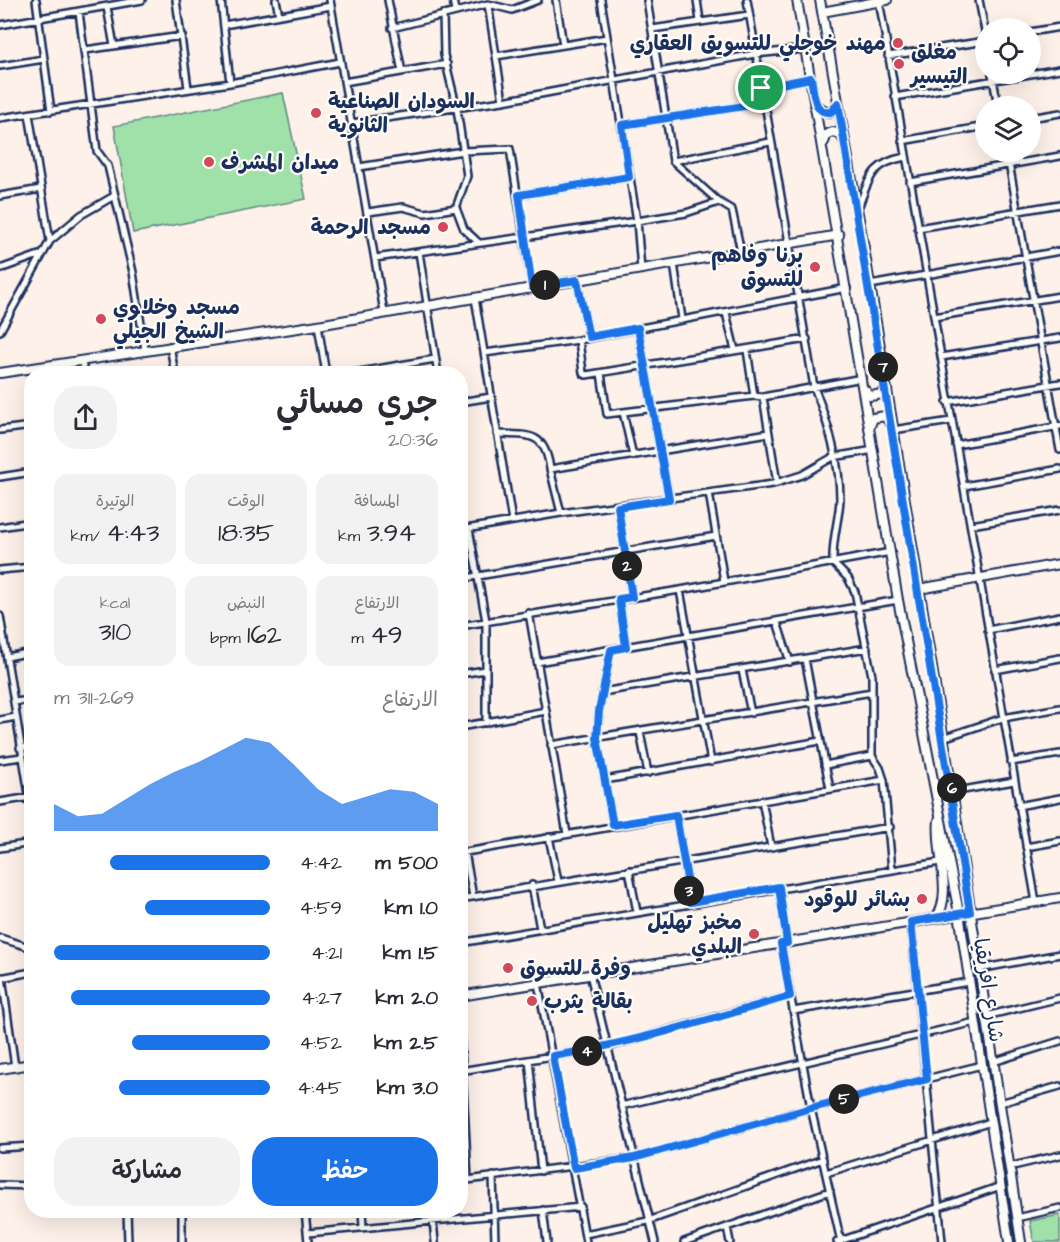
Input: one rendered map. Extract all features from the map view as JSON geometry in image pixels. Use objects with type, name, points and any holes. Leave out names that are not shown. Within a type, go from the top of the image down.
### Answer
[{"type":"street","points":[[36,0],[51,111]]},
{"type":"street","points":[[0,25],[107,8],[142,0]]},
{"type":"street","points":[[176,0],[188,88]]},
{"type":"street","points":[[221,0],[230,83]]},
{"type":"street","points":[[276,0],[279,15]]},
{"type":"street","points":[[388,0],[402,72]]},
{"type":"street","points":[[453,0],[455,11]]},
{"type":"street","points":[[392,28],[488,4],[512,9],[538,0]]},
{"type":"street","points":[[556,0],[563,45]]},
{"type":"street","points":[[601,0],[637,221],[641,269]]},
{"type":"street","points":[[647,0],[673,161],[719,202],[732,210],[741,252]]},
{"type":"street","points":[[697,0],[700,21]]},
{"type":"street","points":[[747,0],[814,387],[833,457],[840,495],[832,543],[833,563],[848,578],[855,591],[867,648],[872,692],[872,756],[884,780],[890,827],[892,870]]},
{"type":"street","name":"شارع افريقيا","points":[[797,0],[839,235],[898,600],[959,913],[1009,1242]]},
{"type":"street","name":"شارع افريقيا","points":[[820,0],[870,285],[952,792],[1021,1242]]},
{"type":"street","points":[[822,12],[882,0],[888,56],[902,141],[1036,902]]},
{"type":"street","points":[[979,0],[982,18]]},
{"type":"street","points":[[224,25],[330,3],[384,312]]},
{"type":"street","points":[[488,4],[502,101]]},
{"type":"street","points":[[107,8],[114,46]]},
{"type":"street","points":[[79,12],[98,151],[108,166],[133,272],[144,350]]},
{"type":"street","points":[[443,14],[447,64],[457,109],[467,176],[456,208],[464,229],[479,243]]},
{"type":"street","points":[[652,29],[749,15]]},
{"type":"street","points":[[1041,30],[1060,27]]},
{"type":"street","points":[[85,50],[182,36]]},
{"type":"street","points":[[496,56],[607,38]]},
{"type":"street","points":[[888,56],[975,40]]},
{"type":"street","points":[[352,123],[457,109],[755,54],[805,49]]},
{"type":"street","points":[[0,66],[44,59]]},
{"type":"street","points":[[0,118],[230,83],[340,62]]},
{"type":"street","points":[[344,82],[447,64]]},
{"type":"street","points":[[1041,72],[1060,69]]},
{"type":"street","points":[[761,88],[811,78]]},
{"type":"street","points":[[895,97],[975,83]]},
{"type":"street","points":[[622,125],[764,103]]},
{"type":"street","points":[[816,105],[829,113],[835,110],[838,103]]},
{"type":"street","points":[[1041,116],[1060,113]]},
{"type":"street","points":[[29,114],[50,241]]},
{"type":"street","points":[[902,141],[975,128]]},
{"type":"street","points":[[823,146],[825,136],[832,132],[840,134],[845,142]]},
{"type":"street","points":[[673,161],[770,142]]},
{"type":"street","points":[[359,167],[463,152],[510,149],[532,287]]},
{"type":"street","points":[[910,182],[1060,156]]},
{"type":"street","points":[[857,210],[877,167],[886,161],[905,157]]},
{"type":"street","points":[[1008,162],[1058,426],[1060,450]]},
{"type":"street","points":[[519,195],[629,177]]},
{"type":"street","points":[[0,196],[41,189]]},
{"type":"street","points":[[0,331],[50,241],[81,215],[114,196]]},
{"type":"street","points":[[375,258],[637,221],[686,213],[719,202]]},
{"type":"street","points":[[918,228],[1060,204]]},
{"type":"street","points":[[368,212],[403,207],[425,213],[456,208]]},
{"type":"street","points":[[48,366],[318,325],[839,235]]},
{"type":"street","points":[[870,285],[1060,251]]},
{"type":"street","points":[[418,252],[436,366]]},
{"type":"street","points":[[0,269],[41,254]]},
{"type":"street","points":[[674,263],[682,319]]},
{"type":"street","points":[[577,280],[589,337]]},
{"type":"street","points":[[485,353],[579,340],[847,288]]},
{"type":"street","points":[[934,317],[1060,296]]},
{"type":"street","points":[[475,298],[512,521]]},
{"type":"street","points":[[726,313],[735,350]]},
{"type":"street","points":[[318,325],[325,366]]},
{"type":"street","points":[[638,328],[651,408],[662,450],[669,499]]},
{"type":"street","points":[[941,357],[1060,338]]},
{"type":"street","points":[[579,340],[584,375],[807,339]]},
{"type":"street","points":[[170,346],[174,366]]},
{"type":"street","points":[[747,350],[754,396]]},
{"type":"street","points":[[394,366],[435,359]]},
{"type":"street","points":[[82,361],[83,366]]},
{"type":"street","points":[[0,373],[24,369]]},
{"type":"street","points":[[601,373],[607,414],[754,396],[763,397],[814,387],[863,382],[868,394],[877,397],[885,391],[886,384]]},
{"type":"street","points":[[947,402],[1060,383]]},
{"type":"street","points":[[468,401],[491,397]]},
{"type":"street","points":[[763,397],[777,483]]},
{"type":"street","points":[[623,412],[633,456]]},
{"type":"street","points":[[871,430],[872,420],[879,415],[888,418],[893,428],[951,421]]},
{"type":"street","points":[[956,445],[1058,426]]},
{"type":"street","points":[[0,430],[24,427]]},
{"type":"street","points":[[550,469],[769,433]]},
{"type":"street","points":[[497,434],[540,440],[547,447],[561,513]]},
{"type":"street","points":[[486,723],[486,621],[469,529],[561,513],[618,507],[777,483],[802,475],[833,457],[874,450]]},
{"type":"street","points":[[964,486],[1060,469]]},
{"type":"street","points":[[0,477],[24,473]]},
{"type":"street","points":[[709,493],[724,581]]},
{"type":"street","points":[[618,507],[632,597]]},
{"type":"street","points":[[971,525],[1060,510]]},
{"type":"street","points":[[0,527],[24,523]]},
{"type":"street","points":[[468,578],[716,537]]},
{"type":"street","points":[[468,624],[680,590],[891,552]]},
{"type":"street","points":[[919,589],[1060,564]]},
{"type":"street","points":[[0,570],[24,568]]},
{"type":"street","points":[[680,590],[711,762]]},
{"type":"street","points":[[619,599],[626,647]]},
{"type":"street","points":[[537,662],[858,609],[898,600]]},
{"type":"street","points":[[529,613],[567,834]]},
{"type":"street","points":[[0,616],[24,767]]},
{"type":"street","points":[[988,630],[1060,616]]},
{"type":"street","points":[[777,622],[790,662]]},
{"type":"street","points":[[602,692],[867,648]]},
{"type":"street","points":[[611,650],[602,692],[597,738],[613,825]]},
{"type":"street","points":[[7,657],[24,654]]},
{"type":"street","points":[[995,670],[1060,658]]},
{"type":"street","points":[[805,660],[830,789]]},
{"type":"street","points":[[0,670],[9,669]]},
{"type":"street","points":[[468,673],[485,670]]},
{"type":"street","points":[[742,670],[751,713]]},
{"type":"street","points":[[552,745],[872,692]]},
{"type":"street","points":[[14,702],[24,701]]},
{"type":"street","points":[[943,738],[1003,718],[1060,708]]},
{"type":"street","points":[[468,726],[546,711]]},
{"type":"street","points":[[0,720],[16,717]]},
{"type":"street","points":[[640,732],[648,772]]},
{"type":"street","points":[[605,780],[820,741]]},
{"type":"street","points":[[20,748],[24,747]]},
{"type":"street","points":[[1011,762],[1060,754]]},
{"type":"street","points":[[825,765],[872,756]]},
{"type":"street","points":[[0,760],[22,757]]},
{"type":"street","points":[[468,852],[613,825],[884,780]]},
{"type":"street","points":[[952,792],[1014,781]]},
{"type":"street","points":[[0,802],[24,798]]},
{"type":"street","points":[[1018,806],[1060,798]]},
{"type":"street","points":[[762,800],[771,847]]},
{"type":"street","points":[[676,815],[691,902]]},
{"type":"street","points":[[936,918],[945,903],[937,837],[940,816]]},
{"type":"street","points":[[468,898],[532,885],[890,827]]},
{"type":"street","points":[[549,837],[558,881]]},
{"type":"street","points":[[1026,847],[1060,841]]},
{"type":"street","points":[[0,848],[24,844]]},
{"type":"street","points":[[468,942],[779,887],[940,862]]},
{"type":"street","points":[[629,870],[637,912]]},
{"type":"street","points":[[468,875],[473,897]]},
{"type":"street","points":[[532,885],[540,929]]},
{"type":"street","points":[[779,887],[790,996],[840,1242],[1001,1186]]},
{"type":"street","points":[[468,995],[1060,898]]},
{"type":"street","points":[[911,922],[942,1242]]},
{"type":"street","points":[[0,938],[24,946]]},
{"type":"street","points":[[979,969],[1060,954]]},
{"type":"street","points":[[15,1067],[1,977],[24,973]]},
{"type":"street","points":[[590,974],[648,1221],[655,1242]]},
{"type":"street","points":[[793,1011],[969,982]]},
{"type":"street","points":[[538,983],[586,1242]]},
{"type":"street","points":[[468,1069],[608,1047],[790,996]]},
{"type":"street","points":[[986,1016],[1060,998]]},
{"type":"street","points":[[0,1020],[8,1019]]},
{"type":"street","points":[[621,1106],[975,1022]]},
{"type":"street","points":[[993,1062],[1060,1041]]},
{"type":"street","points":[[529,1060],[541,1171]]},
{"type":"street","points":[[0,1069],[24,1065]]},
{"type":"street","points":[[468,1180],[574,1168],[634,1158],[811,1108],[982,1065]]},
{"type":"street","points":[[1000,1103],[1060,1086]]},
{"type":"street","points":[[826,1173],[991,1122]]},
{"type":"street","points":[[0,1148],[24,1146]]},
{"type":"street","points":[[1009,1167],[1060,1155]]},
{"type":"street","points":[[585,1234],[648,1221],[823,1159]]},
{"type":"street","points":[[493,1176],[495,1242]]},
{"type":"street","points":[[0,1185],[24,1186]]},
{"type":"street","points":[[684,1242],[830,1191]]},
{"type":"street","points":[[308,1233],[433,1223],[580,1207]]},
{"type":"street","points":[[1017,1218],[1060,1208]]},
{"type":"street","points":[[543,1210],[547,1242]]},
{"type":"street","points":[[127,1218],[128,1242]]},
{"type":"street","points":[[182,1218],[182,1242]]},
{"type":"street","points":[[306,1218],[309,1242]]},
{"type":"street","points":[[362,1218],[363,1228]]},
{"type":"street","points":[[433,1218],[435,1242]]},
{"type":"street","points":[[727,1227],[730,1242]]},
{"type":"green space","name":"ميدان المشرف","points":[[283,93],[306,199],[133,233],[114,126]]},
{"type":"green space","points":[[1060,1215],[1060,1242],[1034,1242],[1030,1221]]},
{"type":"place","name":"مهند خوجلي للتسويق العقاري","points":[[898,43]]},
{"type":"place","name":"مغلق التيسير","points":[[899,64]]},
{"type":"place","name":"السودان الصناعية الثانوية","points":[[316,113]]},
{"type":"place","name":"ميدان المشرف","points":[[209,162]]},
{"type":"place","name":"مسجد الرحمة","points":[[443,227]]},
{"type":"place","name":"برنا وفاهم للتسوق","points":[[815,267]]},
{"type":"place","name":"مسجد وخلاوي الشيخ الجيلي","points":[[101,319]]},
{"type":"place","name":"بشائر للوقود","points":[[922,899]]},
{"type":"place","name":"مخبز تهليل البلدي","points":[[754,934]]},
{"type":"place","name":"وفرة للتسوق","points":[[508,968]]},
{"type":"place","name":"بقالة يثرب","points":[[532,1001]]},
{"type":"route","points":[[811,78],[816,105],[821,110],[831,112],[836,109],[838,103],[870,285],[970,912],[911,922],[927,1079],[811,1108],[634,1158],[574,1168],[553,1056],[608,1047],[656,1035],[790,996],[781,944],[787,943],[779,887],[691,902],[676,815],[613,825],[597,738],[597,723],[611,650],[626,647],[619,599],[632,597],[618,507],[669,499],[662,450],[651,408],[638,328],[589,337],[577,280],[532,287],[519,195],[629,177],[622,125],[764,103],[761,88],[811,78]]}]
